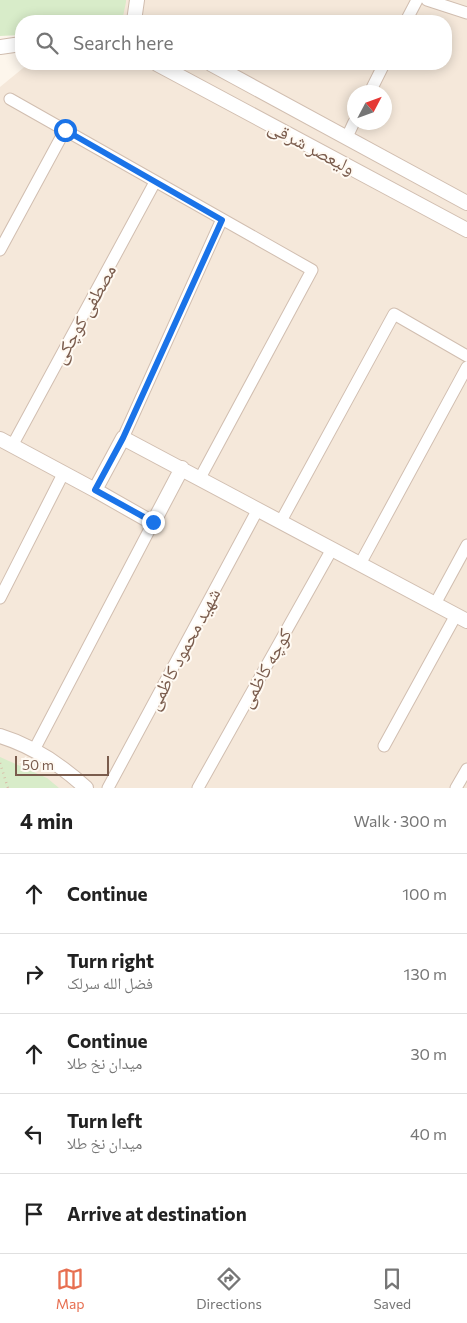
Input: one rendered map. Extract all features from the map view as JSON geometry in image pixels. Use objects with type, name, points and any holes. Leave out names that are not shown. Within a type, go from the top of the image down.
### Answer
[{"type":"street","points":[[137,0],[137,15]]},
{"type":"street","points":[[409,15],[417,0]]},
{"type":"street","points":[[427,0],[467,13]]},
{"type":"street","points":[[0,48],[15,45]]},
{"type":"street","name":"ولیعصر شرقی","points":[[168,70],[467,230]]},
{"type":"street","name":"ولیعصر شرقی","points":[[222,70],[467,203]]},
{"type":"street","points":[[374,85],[381,70]]},
{"type":"street","points":[[10,100],[312,270],[200,478]]},
{"type":"street","points":[[0,250],[65,130]]},
{"type":"street","points":[[347,137],[350,130]]},
{"type":"street","name":"مصطفی کوچکی","points":[[6,442],[155,182]]},
{"type":"street","points":[[95,490],[123,438],[222,220]]},
{"type":"street","points":[[280,521],[394,314],[467,356]]},
{"type":"street","points":[[360,564],[467,367]]},
{"type":"street","points":[[123,438],[461,618],[384,746]]},
{"type":"street","points":[[6,442],[153,522]]},
{"type":"street","points":[[34,750],[182,468]]},
{"type":"street","points":[[0,598],[63,474]]},
{"type":"street","name":"شهید محمود کاظمی","points":[[108,788],[258,509]]},
{"type":"street","points":[[435,604],[467,545]]},
{"type":"street","name":"کوچه کاظمی","points":[[198,788],[332,549]]},
{"type":"street","points":[[0,736],[34,750],[64,768],[86,788]]},
{"type":"street","points":[[456,788],[467,768]]},
{"type":"path","points":[[0,763],[8,788]]},
{"type":"shaded area","points":[[106,0],[467,0],[467,788],[0,788],[0,87],[21,70],[452,70],[452,15],[87,15]]},
{"type":"green space","points":[[0,0],[126,0],[123,15],[15,15],[15,35],[0,36]]},
{"type":"green space","points":[[0,757],[47,778],[59,788],[0,788]]},
{"type":"route","points":[[65,130],[222,220],[123,438],[95,490],[153,522]]}]
